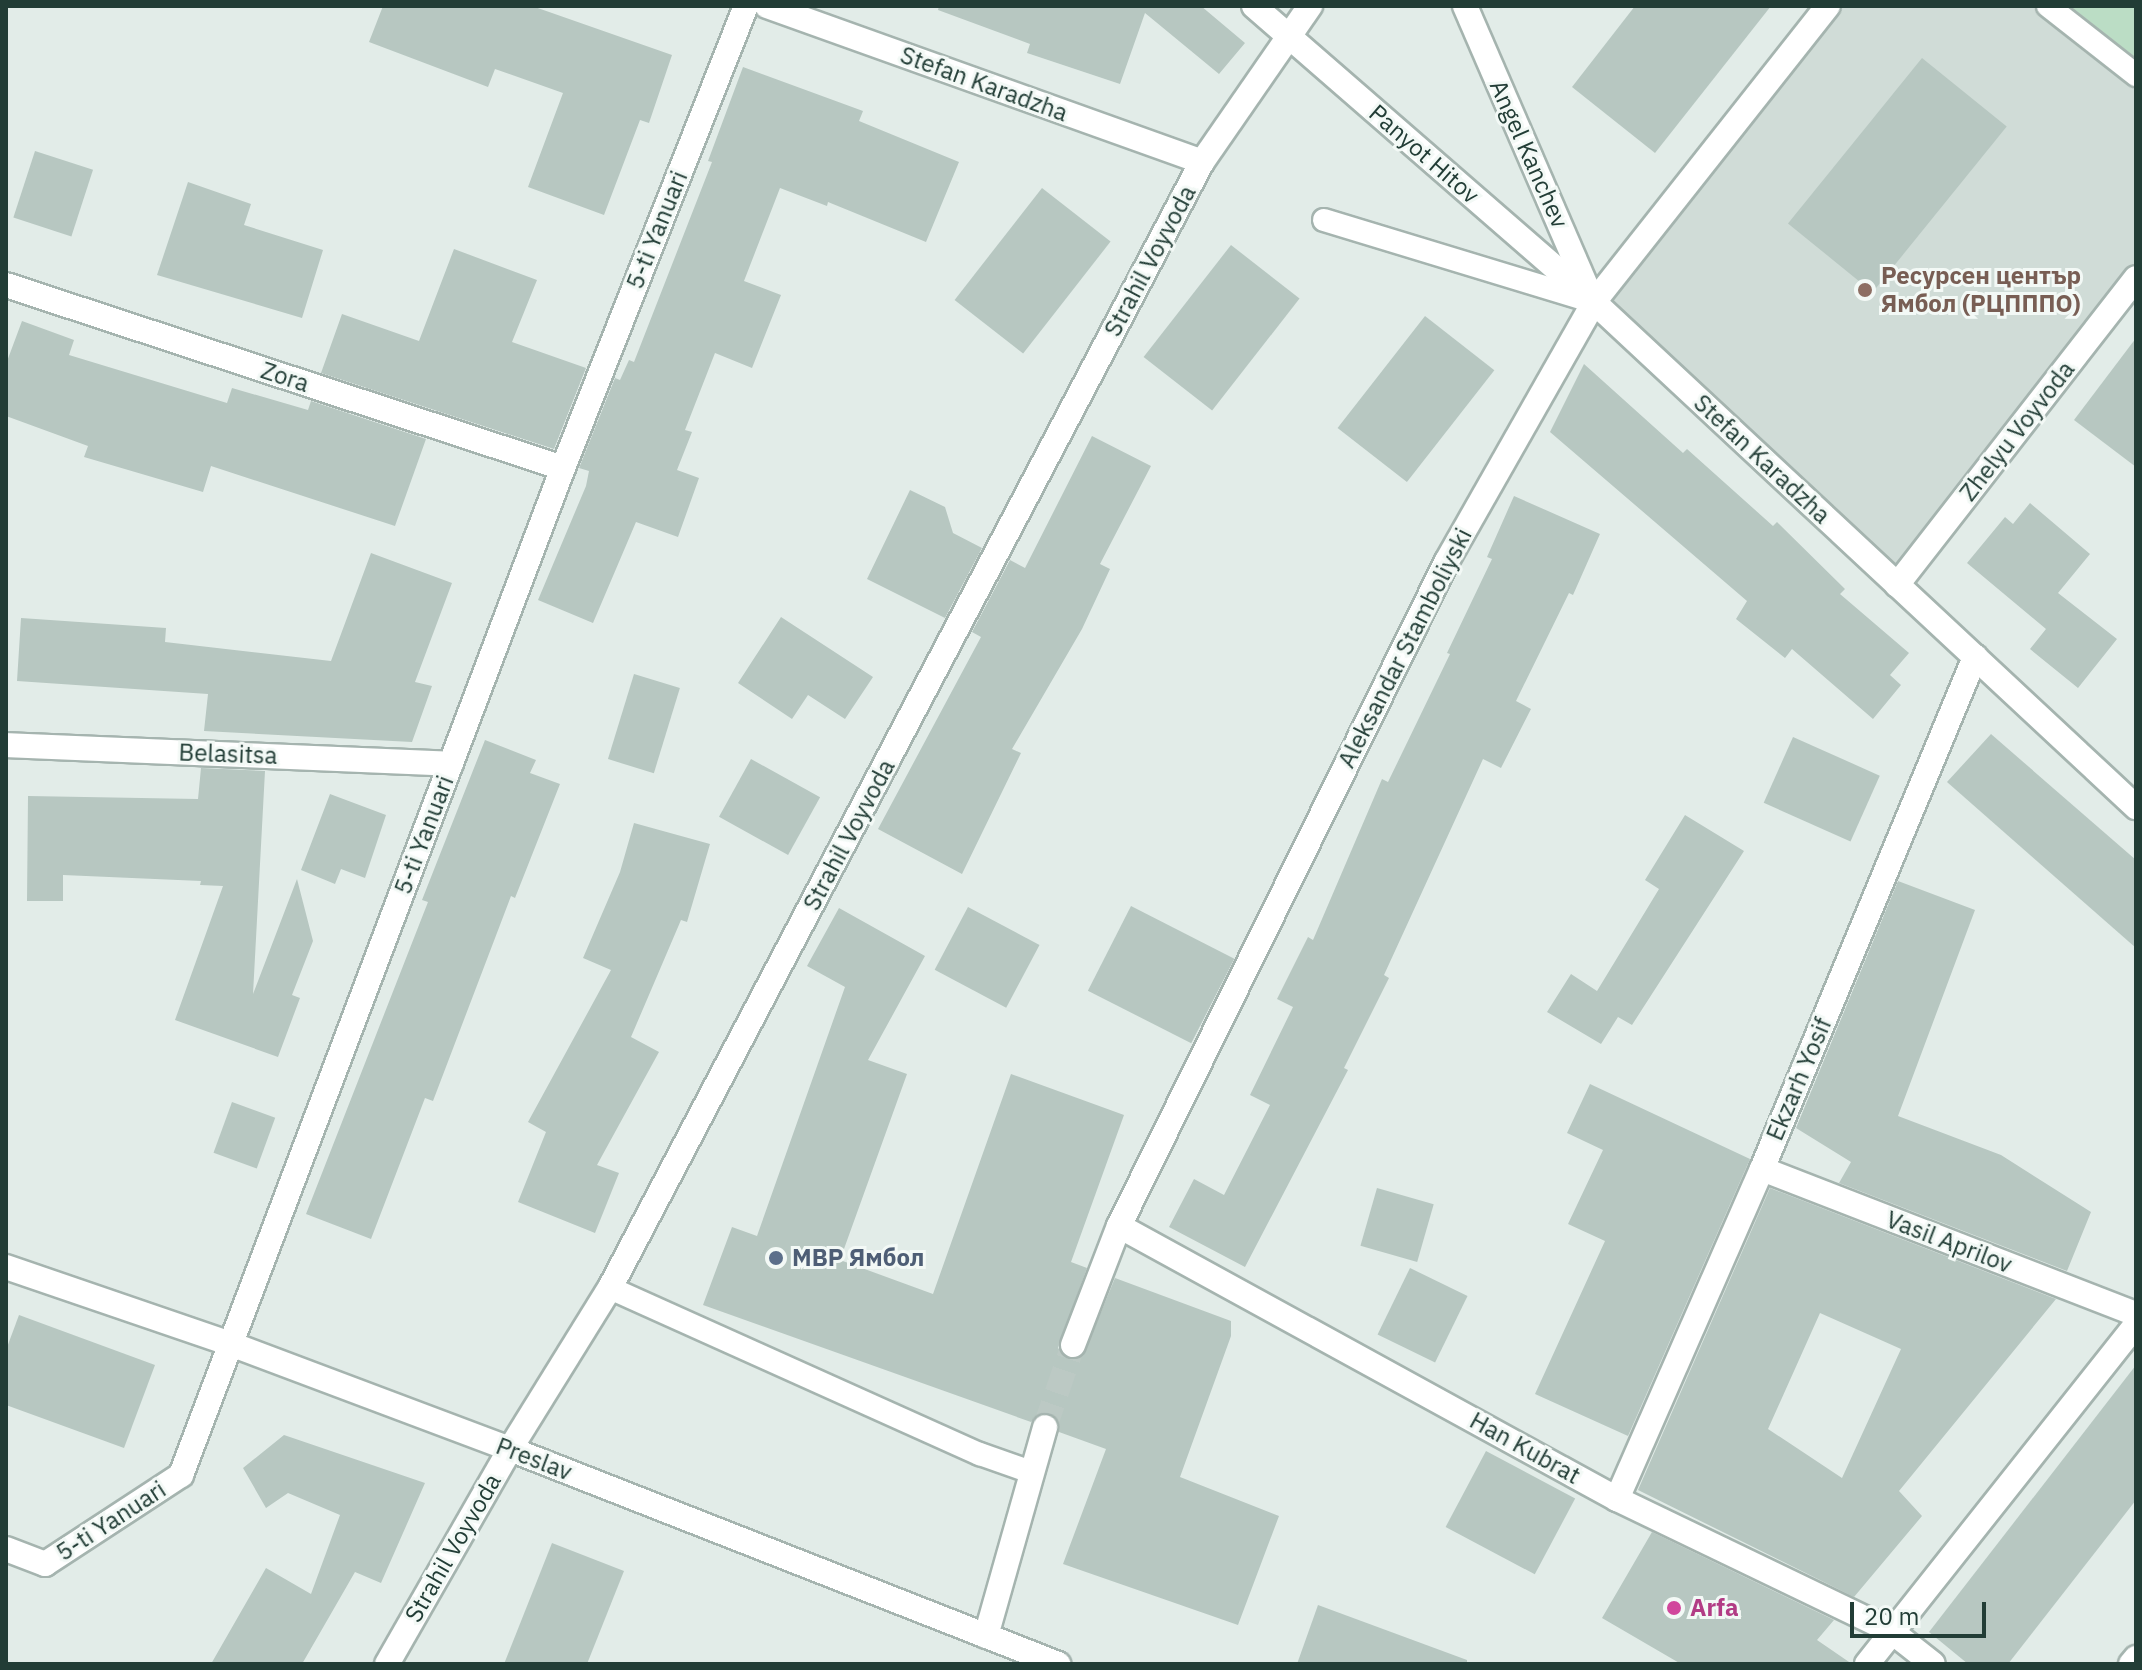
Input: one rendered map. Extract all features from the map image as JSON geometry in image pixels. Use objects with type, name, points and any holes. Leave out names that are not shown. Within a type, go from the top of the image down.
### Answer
[{"type":"street","name":"5-ti Yanuari","points":[[6,1549],[45,1564],[181,1475],[228,1343],[563,468],[746,6]]},
{"type":"street","name":"Stefan Karadzha","points":[[767,6],[1202,162]]},
{"type":"street","name":"Panyot Hitov","points":[[1254,6],[1594,302]]},
{"type":"street","name":"Strahil Voyvoda","points":[[387,1664],[510,1449],[610,1288],[1202,162],[1310,6]]},
{"type":"street","name":"Angel Kanchev","points":[[1465,6],[1594,302]]},
{"type":"street","name":"Aleksandar Stamboliyski","points":[[1073,1345],[1119,1226],[1447,561],[1594,302],[1828,6]]},
{"type":"street","name":"Zhelyu Voyvoda","points":[[1897,585],[2136,278]]},
{"type":"street","name":"Zora","points":[[6,285],[563,468]]},
{"type":"street","name":"Stefan Karadzha","points":[[1594,302],[2136,807]]},
{"type":"street","name":"Ekzarh Yosif","points":[[1617,1499],[1762,1169],[1975,657]]},
{"type":"street","name":"Belasitsa","points":[[6,745],[451,764]]},
{"type":"street","name":"Vasil Aprilov","points":[[1762,1169],[2136,1314]]},
{"type":"street","name":"Han Kubrat","points":[[1119,1226],[1617,1499],[1891,1631],[1933,1664]]},
{"type":"street","name":"Preslav","points":[[6,1267],[228,1343],[510,1449],[1058,1664]]},
{"type":"street","points":[[1867,1664],[2136,1324]]},
{"type":"street","points":[[986,1636],[1045,1427]]},
{"type":"street","points":[[2131,1664],[2136,1658]]},
{"type":"lane","points":[[2048,6],[2136,75]]},
{"type":"lane","name":"Stefan Karadzha","points":[[1324,220],[1594,302]]},
{"type":"lane","points":[[610,1288],[980,1454],[1031,1472]]},
{"type":"shaded area","name":"Ресурсен център Ямбол (РЦПППО)","points":[[1828,6],[2048,6],[2136,75],[2136,278],[1897,585],[1594,302]]},
{"type":"green space","points":[[2048,6],[2136,6],[2136,75]]},
{"type":"building","points":[[383,6],[532,6],[672,55],[649,123],[640,120],[604,215],[528,187],[563,93],[495,69],[488,87],[369,42]]},
{"type":"building","points":[[939,6],[1201,6],[1245,43],[1219,74],[1145,13],[1120,84],[1027,53],[1030,44],[938,10]]},
{"type":"building","points":[[1635,6],[1771,6],[1655,153],[1572,87]]},
{"type":"building","points":[[1922,58],[2007,127],[1873,292],[1788,224]]},
{"type":"building","points":[[743,67],[863,111],[859,121],[959,162],[926,242],[828,202],[827,206],[780,188],[744,281],[781,295],[752,368],[715,353],[685,430],[692,432],[677,470],[699,478],[678,537],[636,522],[593,623],[538,600],[586,486],[589,471],[579,468],[615,378],[620,380],[629,360],[634,362],[712,162],[708,161]]},
{"type":"building","points":[[35,151],[93,170],[71,236],[13,218]]},
{"type":"building","points":[[188,182],[251,204],[244,225],[323,250],[302,318],[157,275]]},
{"type":"building","points":[[1042,188],[1111,242],[1023,353],[955,300]]},
{"type":"building","points":[[1231,245],[1300,299],[1212,410],[1144,357]]},
{"type":"building","points":[[454,249],[537,280],[512,342],[586,368],[554,449],[321,373],[342,314],[419,341]]},
{"type":"building","points":[[1425,316],[1494,370],[1407,482],[1338,428]]},
{"type":"building","points":[[22,321],[74,340],[69,355],[227,403],[232,388],[308,410],[311,401],[426,439],[395,526],[211,466],[203,492],[84,457],[88,446],[6,416],[6,364]]},
{"type":"building","points":[[2136,338],[2136,467],[2074,420]]},
{"type":"building","points":[[1584,364],[1683,453],[1687,449],[1773,526],[1777,522],[1845,589],[1840,594],[1909,653],[1890,675],[1901,685],[1873,719],[1792,649],[1785,658],[1736,619],[1747,601],[1550,432]]},
{"type":"building","points":[[1092,436],[1151,466],[1100,564],[1110,569],[1082,629],[1012,749],[1021,753],[962,874],[878,829],[981,637],[972,632],[1010,560],[1025,568]]},
{"type":"building","points":[[910,490],[945,507],[953,533],[982,548],[945,618],[867,579]]},
{"type":"building","points":[[1514,496],[1600,534],[1573,595],[1569,593],[1516,701],[1531,709],[1501,768],[1483,759],[1384,975],[1389,978],[1344,1068],[1348,1070],[1245,1267],[1169,1227],[1194,1179],[1224,1195],[1270,1105],[1250,1095],[1293,1007],[1277,999],[1308,937],[1313,940],[1382,779],[1388,782],[1450,654],[1447,653],[1492,559],[1487,557]]},
{"type":"building","points":[[2030,503],[2090,554],[2058,593],[2117,639],[2078,688],[2030,649],[2046,629],[1967,563],[2005,517],[2013,524]]},
{"type":"building","points":[[371,553],[452,583],[415,682],[432,686],[412,742],[204,731],[208,694],[17,681],[21,618],[166,628],[165,642],[331,661]]},
{"type":"building","points":[[781,617],[873,677],[845,719],[808,695],[792,719],[738,683]]},
{"type":"building","points":[[634,674],[680,688],[654,773],[608,759]]},
{"type":"building","points":[[1991,734],[2136,860],[2136,948],[1947,782]]},
{"type":"building","points":[[1793,737],[1880,776],[1851,841],[1764,803]]},
{"type":"building","points":[[485,740],[536,760],[530,773],[560,784],[515,898],[511,896],[433,1101],[425,1098],[371,1239],[306,1214],[428,902],[422,900]]},
{"type":"building","points":[[751,759],[820,797],[788,855],[719,817]]},
{"type":"building","points":[[201,768],[265,771],[253,994],[297,879],[313,941],[292,995],[300,998],[278,1057],[175,1020],[223,886],[200,885],[201,881],[63,875],[63,901],[27,901],[28,796],[198,799]]},
{"type":"building","points":[[330,794],[386,815],[365,878],[341,869],[335,884],[301,870]]},
{"type":"building","points":[[1685,815],[1744,851],[1632,1025],[1618,1017],[1601,1044],[1547,1012],[1571,974],[1597,991],[1659,889],[1645,880]]},
{"type":"building","points":[[634,823],[710,844],[687,922],[681,920],[631,1037],[659,1052],[597,1165],[619,1173],[595,1233],[518,1202],[546,1132],[528,1122],[611,970],[583,958],[620,872]]},
{"type":"building","points":[[1898,881],[1975,910],[1898,1116],[2001,1155],[2091,1212],[2067,1271],[1839,1183],[1851,1162],[1796,1128]]},
{"type":"building","points":[[1131,906],[1234,959],[1191,1043],[1088,991]]},
{"type":"building","points":[[968,907],[1040,945],[1006,1008],[935,970]]},
{"type":"building","name":"МВР Ямбол","points":[[839,908],[925,956],[868,1060],[907,1074],[840,1260],[933,1294],[1011,1074],[1124,1115],[1071,1262],[1087,1268],[1058,1348],[1068,1359],[1083,1356],[1115,1278],[1231,1321],[1231,1336],[1180,1477],[1279,1516],[1238,1625],[1063,1564],[1106,1449],[1059,1432],[1055,1416],[1042,1412],[1031,1422],[703,1305],[732,1227],[757,1236],[845,987],[807,966]]},
{"type":"building","points":[[1590,1084],[1750,1159],[1628,1436],[1535,1394],[1605,1241],[1568,1224],[1603,1150],[1567,1133]]},
{"type":"building","points":[[232,1102],[275,1118],[257,1168],[214,1153]]},
{"type":"building","points":[[1377,1188],[1434,1204],[1417,1262],[1360,1246]]},
{"type":"building","points":[[1770,1188],[2056,1299],[1899,1491],[1922,1516],[1854,1597],[1638,1490]],"holes":[[[1820,1313],[1901,1349],[1842,1478],[1768,1429]]]},
{"type":"building","points":[[1410,1268],[1468,1296],[1435,1363],[1378,1335]]},
{"type":"building","points":[[19,1315],[155,1365],[124,1448],[6,1405],[6,1350]]},
{"type":"building","points":[[2136,1365],[2136,1500],[2008,1664],[1968,1664],[1929,1632]]},
{"type":"building","points":[[284,1435],[425,1483],[381,1583],[355,1572],[302,1664],[211,1664],[266,1568],[311,1594],[340,1515],[288,1493],[266,1508],[243,1468]]},
{"type":"building","points":[[1486,1451],[1575,1498],[1535,1574],[1446,1527]]},
{"type":"building","points":[[1652,1532],[1834,1620],[1817,1640],[1852,1664],[1681,1664],[1602,1618]]},
{"type":"building","points":[[552,1543],[624,1571],[587,1664],[504,1664]]},
{"type":"building","points":[[1318,1605],[1467,1660],[1467,1664],[1297,1664]]},
{"type":"tunnel","points":[[1045,1427],[1073,1345]]},
{"type":"place","name":"Ресурсен център Ямбол (РЦПППО)","points":[[1865,290]]},
{"type":"place","name":"МВР Ямбол","points":[[776,1258]]},
{"type":"place","name":"Arfa","points":[[1674,1608]]}]
